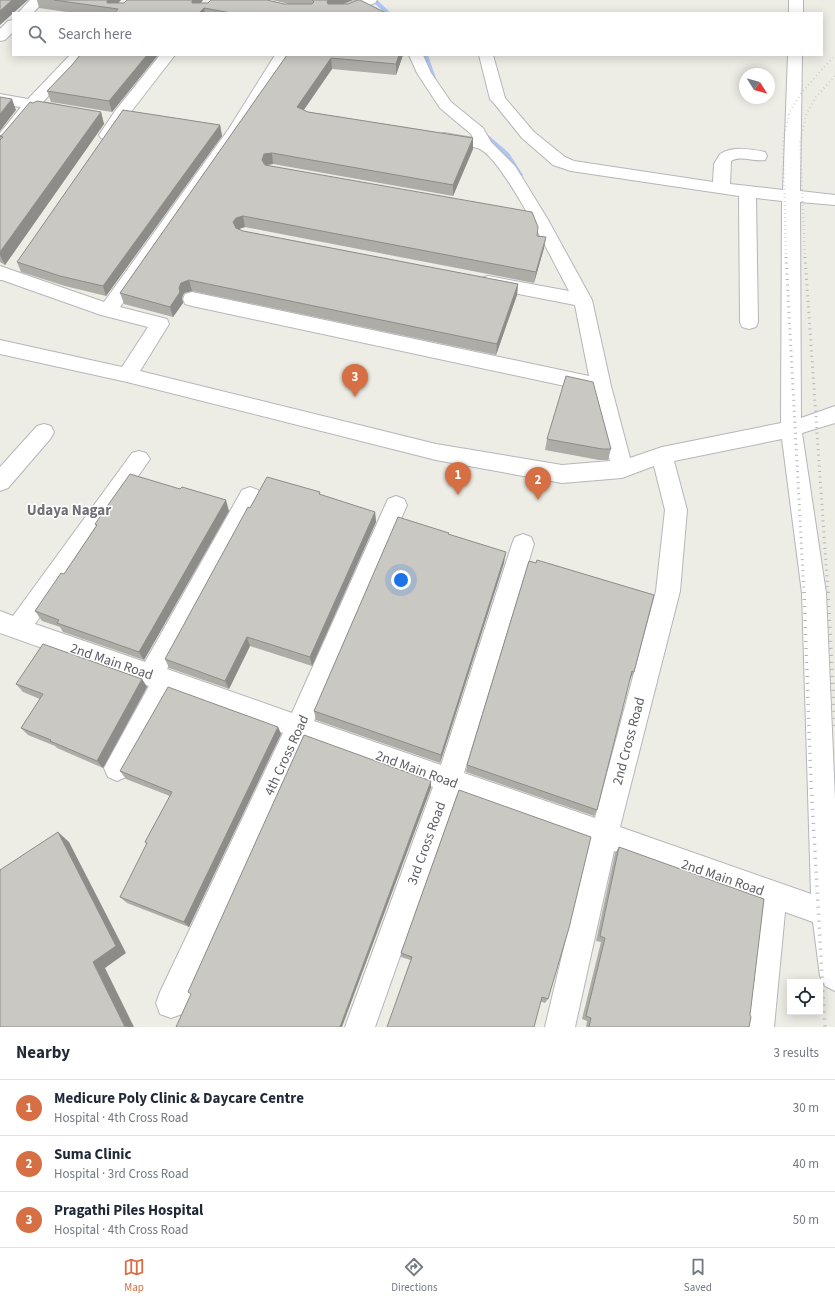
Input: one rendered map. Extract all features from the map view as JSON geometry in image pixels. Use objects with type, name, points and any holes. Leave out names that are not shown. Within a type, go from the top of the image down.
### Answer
[{"type":"street","points":[[26,12],[38,0]]},
{"type":"street","points":[[796,0],[796,12]]},
{"type":"street","points":[[339,12],[367,2],[378,12]]},
{"type":"street","points":[[0,37],[12,25]]},
{"type":"street","points":[[0,143],[31,105],[77,56]]},
{"type":"street","points":[[99,146],[167,56]]},
{"type":"street","points":[[108,310],[227,130],[281,56]]},
{"type":"street","points":[[416,56],[424,73],[445,105],[477,131],[485,145],[509,170],[538,218],[583,300],[601,386],[622,469]]},
{"type":"street","points":[[486,56],[498,99],[528,136],[559,161],[572,166],[747,192],[835,200]]},
{"type":"street","points":[[795,56],[791,196],[791,428],[814,593],[835,976]]},
{"type":"street","points":[[0,99],[74,112]]},
{"type":"street","points":[[424,135],[485,145]]},
{"type":"street","points":[[722,188],[722,162],[724,158],[734,154],[759,156]]},
{"type":"street","points":[[747,192],[749,322]]},
{"type":"street","points":[[515,214],[538,218]]},
{"type":"street","points":[[8,270],[108,310],[160,324],[127,375]]},
{"type":"street","points":[[475,279],[583,300]]},
{"type":"street","points":[[192,299],[601,386]]},
{"type":"street","points":[[0,347],[127,375],[436,452],[562,474],[622,469],[662,455],[791,428],[824,420],[835,414]]},
{"type":"street","points":[[0,482],[44,432]]},
{"type":"street","name":"2nd Cross Road","points":[[560,1027],[604,835],[668,591],[676,510],[662,455]]},
{"type":"street","points":[[9,625],[139,459]]},
{"type":"street","points":[[117,768],[159,678],[250,496]]},
{"type":"street","name":"4th Cross Road","points":[[171,1003],[299,727],[396,505]]},
{"type":"street","name":"3rd Cross Road","points":[[360,1027],[449,780],[524,544]]},
{"type":"street","name":"2nd Main Road","points":[[9,625],[831,914]]},
{"type":"street","points":[[759,1027],[773,894]]},
{"type":"building","points":[[0,0],[12,0],[0,11]]},
{"type":"building","points":[[54,0],[108,0],[107,3],[124,3],[127,0],[193,0],[192,3],[208,3],[211,0],[267,0],[284,4],[312,4],[314,2],[312,0],[328,0],[328,4],[348,4],[360,0],[384,12],[226,12],[204,8],[200,12],[116,12],[118,9]]},
{"type":"building","points":[[79,56],[146,56],[109,101],[47,91]]},
{"type":"building","points":[[286,56],[399,56],[396,64],[331,58],[297,107],[308,112],[473,138],[453,185],[272,153],[264,154],[262,160],[265,165],[532,212],[538,227],[537,236],[546,237],[536,272],[243,216],[236,218],[233,222],[236,228],[243,231],[518,284],[497,344],[189,280],[181,283],[179,288],[180,292],[170,307],[120,293]]},
{"type":"building","points":[[0,97],[12,99],[0,114]]},
{"type":"building","points":[[37,101],[101,112],[0,252],[0,140],[3,137],[0,136],[30,102],[33,103]]},
{"type":"building","points":[[123,110],[220,125],[103,286],[60,276],[17,262]]},
{"type":"building","points":[[566,376],[593,382],[611,449],[602,449],[547,439]]},
{"type":"building","points":[[130,474],[180,489],[182,487],[226,500],[139,652],[57,623],[59,620],[35,611],[61,573],[64,574],[97,525],[95,524]]},
{"type":"building","points":[[267,477],[320,492],[319,494],[375,512],[310,657],[247,637],[225,681],[165,659],[248,507],[250,508]]},
{"type":"building","points":[[398,517],[506,552],[441,755],[314,711]]},
{"type":"building","points":[[537,560],[654,595],[634,672],[632,671],[597,810],[467,765],[529,561],[536,563]]},
{"type":"building","points":[[43,644],[142,679],[97,761],[21,728],[43,694],[16,684]]},
{"type":"building","points":[[168,687],[278,727],[184,922],[120,897],[147,843],[145,842],[172,792],[120,771]]},
{"type":"building","points":[[304,735],[431,781],[340,1027],[176,1027],[191,994],[188,992]]},
{"type":"building","points":[[459,790],[591,837],[569,928],[548,999],[542,997],[534,1027],[387,1027],[412,957],[401,953]]},
{"type":"building","points":[[58,832],[116,946],[93,962],[125,1027],[0,1027],[0,870]]},
{"type":"building","points":[[619,847],[764,899],[749,1027],[589,1027],[591,1018],[586,1016],[605,938],[600,936]]},
{"type":"waterway","points":[[374,0],[387,12]]},
{"type":"waterway","points":[[425,56],[435,84]]},
{"type":"waterway","points":[[480,130],[507,154],[520,175]]},
{"type":"railway","points":[[786,258],[783,140],[790,111],[802,92],[835,55]]},
{"type":"railway","points":[[805,258],[800,143],[806,115],[816,97],[835,76]]},
{"type":"railway","points":[[786,257],[804,593]]},
{"type":"railway","points":[[805,257],[828,593]]},
{"type":"railway","points":[[804,592],[811,782],[825,1027]]},
{"type":"railway","points":[[828,592],[835,727]]},
{"type":"place","name":"Pragathi Piles Hospital","points":[[355,397]]},
{"type":"place","name":"Medicure Poly Clinic & Daycare Centre","points":[[458,495]]},
{"type":"place","name":"Suma Clinic","points":[[538,500]]},
{"type":"district","name":"Udaya Nagar","points":[[69,510]]}]
